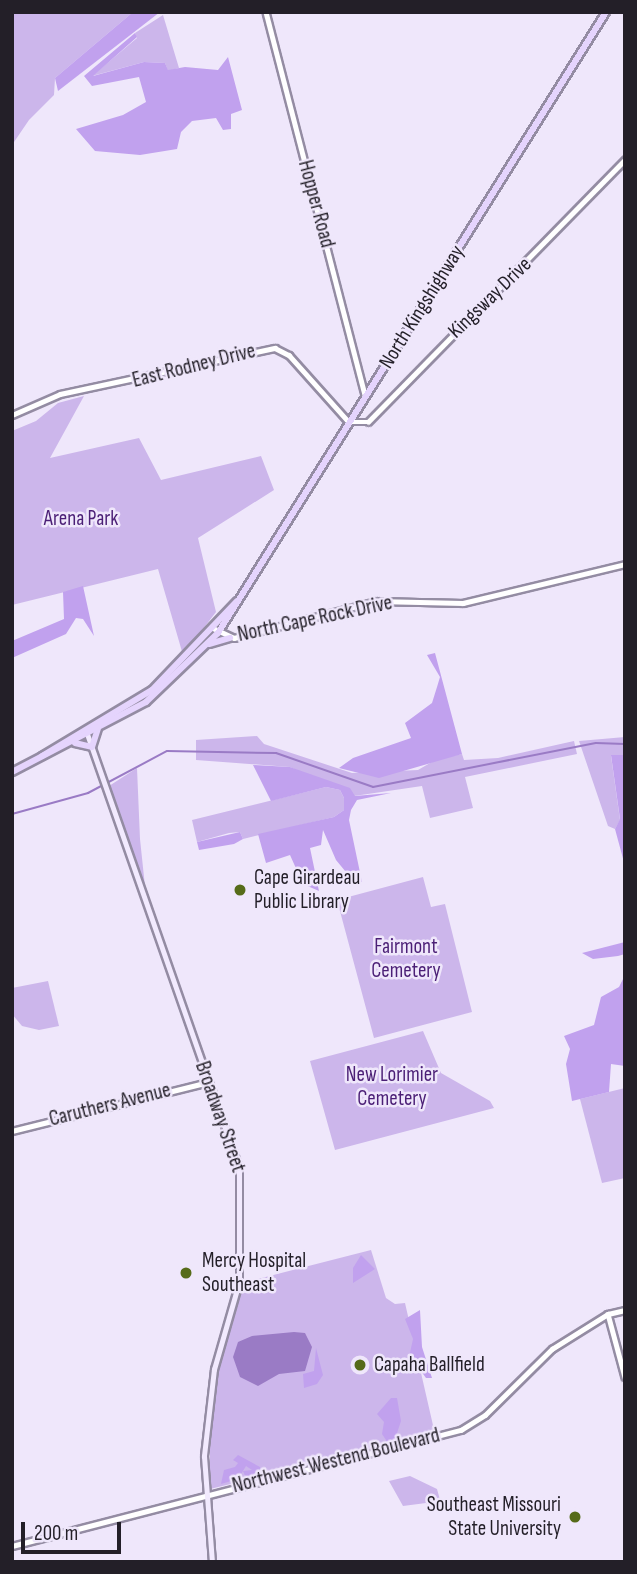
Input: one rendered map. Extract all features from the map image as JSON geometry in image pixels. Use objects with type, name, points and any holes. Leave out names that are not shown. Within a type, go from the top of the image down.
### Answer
[{"type":"main road","name":"North Kingshighway","points":[[42,756],[73,743],[86,732],[98,729],[155,695],[207,645],[606,12]]},
{"type":"main road","name":"North Kingshighway","points":[[12,772],[86,732],[152,690],[215,631]]},
{"type":"main road","points":[[207,645],[230,638]]},
{"type":"main road","points":[[73,743],[92,747],[98,729]]},
{"type":"main road","name":"Broadway Street","points":[[86,732],[241,1181],[239,1282],[210,1389],[204,1456],[212,1562]]},
{"type":"street","name":"Hopper Road","points":[[267,12],[366,396]]},
{"type":"street","name":"Kingsway Drive","points":[[349,422],[369,422],[625,160]]},
{"type":"street","name":"East Rodney Drive","points":[[12,415],[60,394],[275,348],[289,355],[349,422]]},
{"type":"street","name":"North Cape Rock Drive","points":[[215,631],[230,638],[376,601],[463,603],[625,564]]},
{"type":"street","name":"Caruthers Avenue","points":[[12,1131],[209,1082]]},
{"type":"street","name":"Northwest Westend Boulevard","points":[[12,1546],[474,1424],[552,1349],[608,1314],[625,1310]]},
{"type":"street","points":[[608,1314],[625,1377]]},
{"type":"green space","points":[[12,12],[133,12],[55,78],[54,95],[29,120],[12,145]]},
{"type":"green space","points":[[163,15],[179,68],[168,71],[165,63],[144,62],[92,76],[137,38],[135,33]]},
{"type":"green space","name":"Arena Park","points":[[84,396],[50,458],[139,438],[161,480],[261,456],[274,490],[198,538],[216,612],[183,655],[158,569],[12,605],[12,431],[36,421],[58,403]]},
{"type":"green space","points":[[257,736],[264,744],[352,773],[418,770],[437,759],[462,754],[464,760],[498,758],[574,741],[577,754],[465,777],[473,808],[430,818],[422,786],[354,796],[290,767],[196,760],[196,740]]},
{"type":"green space","points":[[625,737],[625,755],[611,756],[620,820],[615,829],[608,826],[579,741]]},
{"type":"green space","points":[[137,768],[140,839],[146,896],[109,786]]},
{"type":"green space","points":[[326,787],[340,790],[344,798],[344,810],[334,817],[243,839],[240,832],[197,842],[192,820]]},
{"type":"green space","name":"Fairmont Cemetery","points":[[423,877],[431,907],[445,904],[472,1012],[374,1038],[337,900]]},
{"type":"green space","points":[[48,981],[59,1026],[39,1030],[22,1026],[12,1014],[12,988]]},
{"type":"green space","name":"New Lorimier Cemetery","points":[[423,1031],[441,1073],[490,1101],[494,1108],[335,1150],[310,1061]]},
{"type":"green space","points":[[625,1088],[625,1178],[602,1183],[580,1099]]},
{"type":"green space","points":[[371,1250],[386,1298],[395,1304],[405,1303],[435,1434],[210,1489],[210,1435],[218,1370],[242,1283]]},
{"type":"green space","points":[[410,1476],[437,1489],[442,1507],[430,1510],[426,1503],[403,1506],[389,1481]]},
{"type":"shaded area","points":[[133,12],[160,12],[58,91],[55,78]]},
{"type":"shaded area","points":[[135,33],[137,37],[93,76],[144,62],[165,63],[168,70],[185,67],[218,70],[228,57],[242,110],[231,114],[231,129],[223,130],[216,118],[192,121],[181,132],[177,149],[140,155],[95,151],[76,129],[123,115],[146,102],[139,77],[92,86],[84,76]]},
{"type":"shaded area","points":[[83,586],[94,636],[83,619],[76,618],[66,634],[12,658],[12,641],[64,619],[63,592]]},
{"type":"shaded area","points":[[435,653],[462,754],[379,778],[339,768],[353,758],[411,738],[405,723],[432,703],[440,677],[427,655]]},
{"type":"shaded area","points":[[611,755],[625,755],[625,866],[615,829],[620,819]]},
{"type":"shaded area","points":[[253,765],[290,767],[350,788],[355,796],[391,793],[357,800],[351,810],[349,820],[362,882],[355,883],[336,860],[323,830],[321,845],[310,848],[319,891],[303,884],[290,855],[266,863],[258,834],[334,817],[344,810],[344,798],[340,790],[326,787],[271,801]]},
{"type":"shaded area","points":[[240,832],[243,839],[234,844],[199,850],[197,842]]},
{"type":"shaded area","points":[[625,942],[625,954],[618,956],[593,959],[582,953]]},
{"type":"shaded area","points":[[625,975],[625,1066],[611,1064],[609,1092],[572,1101],[566,1064],[570,1049],[564,1036],[594,1025],[601,997],[619,987]]},
{"type":"shaded area","points":[[361,1255],[375,1269],[353,1283],[353,1268]]},
{"type":"shaded area","points":[[420,1310],[422,1347],[432,1378],[426,1378],[418,1367],[408,1371],[407,1366],[413,1339],[405,1319]]},
{"type":"shaded area","points":[[305,1333],[312,1347],[305,1371],[279,1374],[258,1386],[240,1377],[233,1357],[238,1342],[252,1336]]},
{"type":"shaded area","points":[[316,1348],[323,1375],[317,1384],[304,1388],[303,1374],[314,1371]]},
{"type":"shaded area","points":[[391,1398],[397,1398],[401,1421],[394,1442],[388,1443],[382,1434],[384,1422],[377,1414]]},
{"type":"shaded area","points":[[238,1455],[260,1467],[262,1474],[246,1478],[243,1471],[252,1470],[246,1466],[238,1479],[221,1484],[224,1470],[235,1467],[238,1463],[233,1460]]},
{"type":"waterway","points":[[12,814],[88,793],[167,751],[276,753],[373,787],[596,743],[625,744]]},
{"type":"place","name":"Cape Girardeau Public Library","points":[[240,890]]},
{"type":"place","name":"Mercy Hospital Southeast","points":[[186,1273]]},
{"type":"place","name":"Capaha Ballfield","points":[[360,1365]]},
{"type":"place","name":"Southeast Missouri State University","points":[[575,1517]]}]
